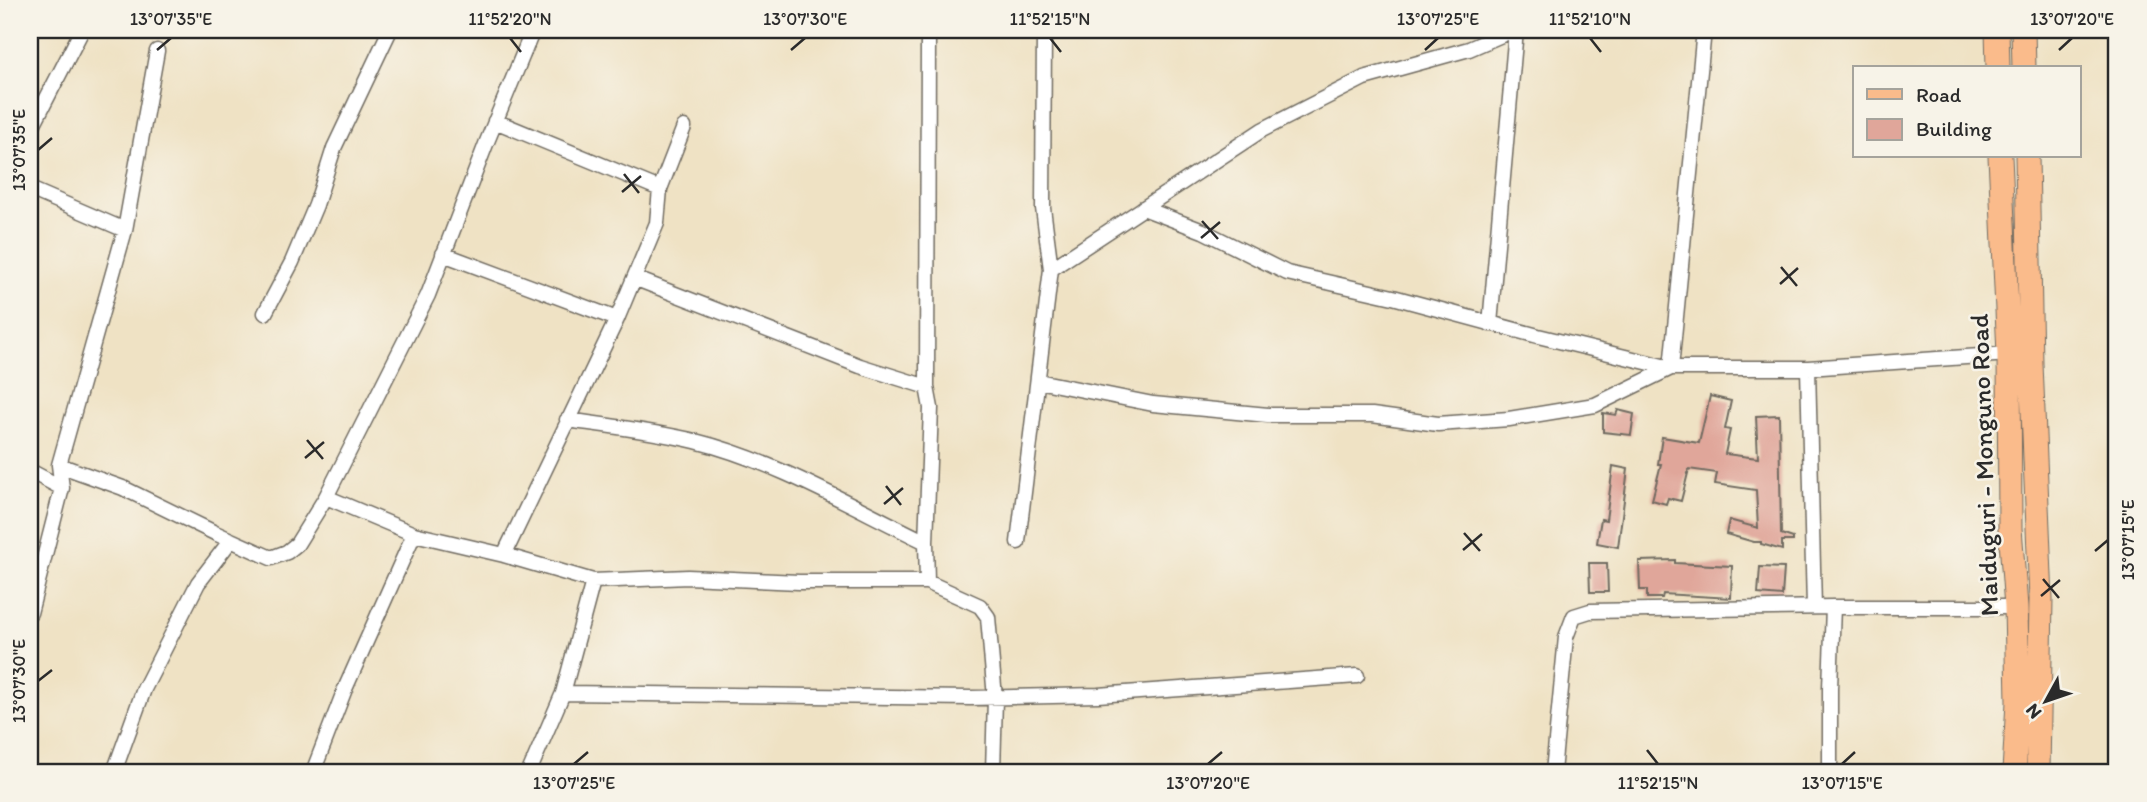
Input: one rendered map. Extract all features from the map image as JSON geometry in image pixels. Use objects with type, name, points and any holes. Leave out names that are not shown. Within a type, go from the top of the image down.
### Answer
[{"type":"main road","points":[[1997,30],[1998,66]]},
{"type":"main road","points":[[2023,30],[2024,66]]},
{"type":"main road","name":"Maiduguri - Monguno Road","points":[[2000,158],[2009,355],[2010,528],[2016,607],[2018,702],[2014,772]]},
{"type":"main road","name":"Maiduguri - Monguno Road","points":[[2027,158],[2031,377],[2041,599],[2039,772]]},
{"type":"street","points":[[30,131],[82,30]]},
{"type":"street","points":[[265,313],[292,262],[316,205],[334,148],[390,30]]},
{"type":"street","points":[[59,465],[123,488],[271,558],[287,552],[297,544],[326,498],[428,295],[533,30]]},
{"type":"street","points":[[927,582],[930,408],[927,387],[928,30]]},
{"type":"street","points":[[1018,542],[1051,270],[1043,208],[1044,30]]},
{"type":"street","points":[[1051,270],[1262,130],[1364,78],[1469,49],[1515,30],[1490,324]]},
{"type":"street","points":[[1671,368],[1703,30]]},
{"type":"street","points":[[30,612],[62,488],[59,465],[125,230],[157,51]]},
{"type":"street","points":[[495,121],[660,189]]},
{"type":"street","points":[[504,555],[617,319],[657,223],[660,189],[684,127]]},
{"type":"street","points":[[30,189],[125,230]]},
{"type":"street","points":[[1143,208],[1203,231],[1287,273],[1393,297],[1490,324],[1671,368],[1808,368],[2009,355]]},
{"type":"street","points":[[443,254],[617,319]]},
{"type":"street","points":[[634,278],[860,366],[927,387]]},
{"type":"street","points":[[1038,381],[1153,404],[1268,415],[1372,415],[1438,424],[1509,419],[1595,405],[1671,368]]},
{"type":"street","points":[[1808,368],[1814,607]]},
{"type":"street","points":[[567,420],[629,428],[696,442],[772,467],[926,542]]},
{"type":"street","points":[[30,471],[62,488]]},
{"type":"street","points":[[326,498],[414,534],[504,555],[593,581],[688,577],[799,582],[927,582],[980,606],[988,617],[995,698],[993,772]]},
{"type":"street","points":[[313,772],[345,689],[414,534]]},
{"type":"street","points":[[114,772],[144,689],[198,583],[231,540]]},
{"type":"street","points":[[529,772],[564,693],[593,581]]},
{"type":"street","points":[[1830,772],[1833,607]]},
{"type":"street","points":[[1553,772],[1566,637],[1574,616],[1590,611],[2016,607]]},
{"type":"street","points":[[564,693],[995,698],[1098,695],[1357,676]]},
{"type":"building","points":[[1710,396],[1731,401],[1725,429],[1730,430],[1725,454],[1758,458],[1756,416],[1779,415],[1781,534],[1793,538],[1793,541],[1782,541],[1782,550],[1726,534],[1729,520],[1758,528],[1756,490],[1715,484],[1717,473],[1689,469],[1681,501],[1668,498],[1666,504],[1652,500],[1661,464],[1658,464],[1662,437],[1699,443]]},
{"type":"building","points":[[1618,410],[1634,414],[1631,435],[1603,432],[1603,413],[1616,415]]},
{"type":"building","points":[[1613,466],[1628,469],[1618,547],[1597,543],[1601,519],[1606,520]]},
{"type":"building","points":[[1675,560],[1675,563],[1732,566],[1731,598],[1663,594],[1662,598],[1647,598],[1647,590],[1640,590],[1639,561]]},
{"type":"building","points":[[1589,563],[1607,563],[1608,592],[1590,592]]},
{"type":"building","points":[[1760,567],[1784,568],[1782,596],[1758,594]]}]
